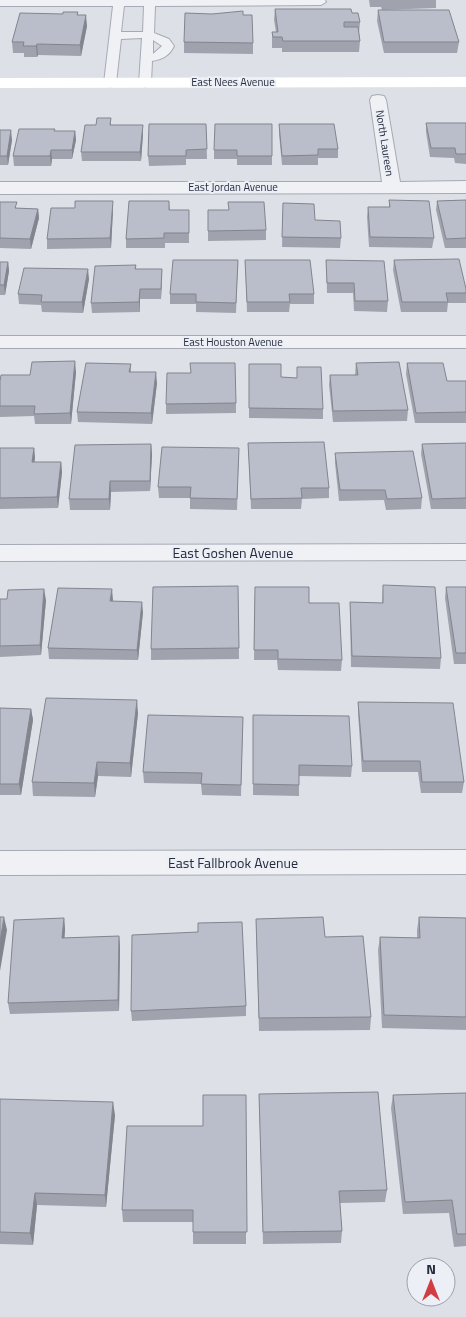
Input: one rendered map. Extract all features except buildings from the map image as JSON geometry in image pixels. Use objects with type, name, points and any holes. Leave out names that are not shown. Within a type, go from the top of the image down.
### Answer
[{"type":"main road","name":"East Nees Avenue","points":[[0,83],[466,82]]},
{"type":"main road","points":[[378,100],[383,96],[399,91],[466,90]]},
{"type":"main road","points":[[358,100],[398,100]]},
{"type":"street","name":"North Laureen","points":[[378,100],[392,187]]},
{"type":"street","name":"East Jordan Avenue","points":[[0,188],[466,187]]},
{"type":"street","name":"East Houston Avenue","points":[[0,342],[466,342]]},
{"type":"street","name":"East Goshen Avenue","points":[[0,553],[466,552]]},
{"type":"street","name":"East Fallbrook Avenue","points":[[0,863],[466,862]]},
{"type":"lane","points":[[0,3],[321,2],[320,0]]},
{"type":"lane","points":[[110,83],[119,2]]},
{"type":"lane","points":[[145,83],[150,2]]},
{"type":"lane","points":[[116,36],[162,38],[168,46],[166,52],[158,57],[146,59]]}]
